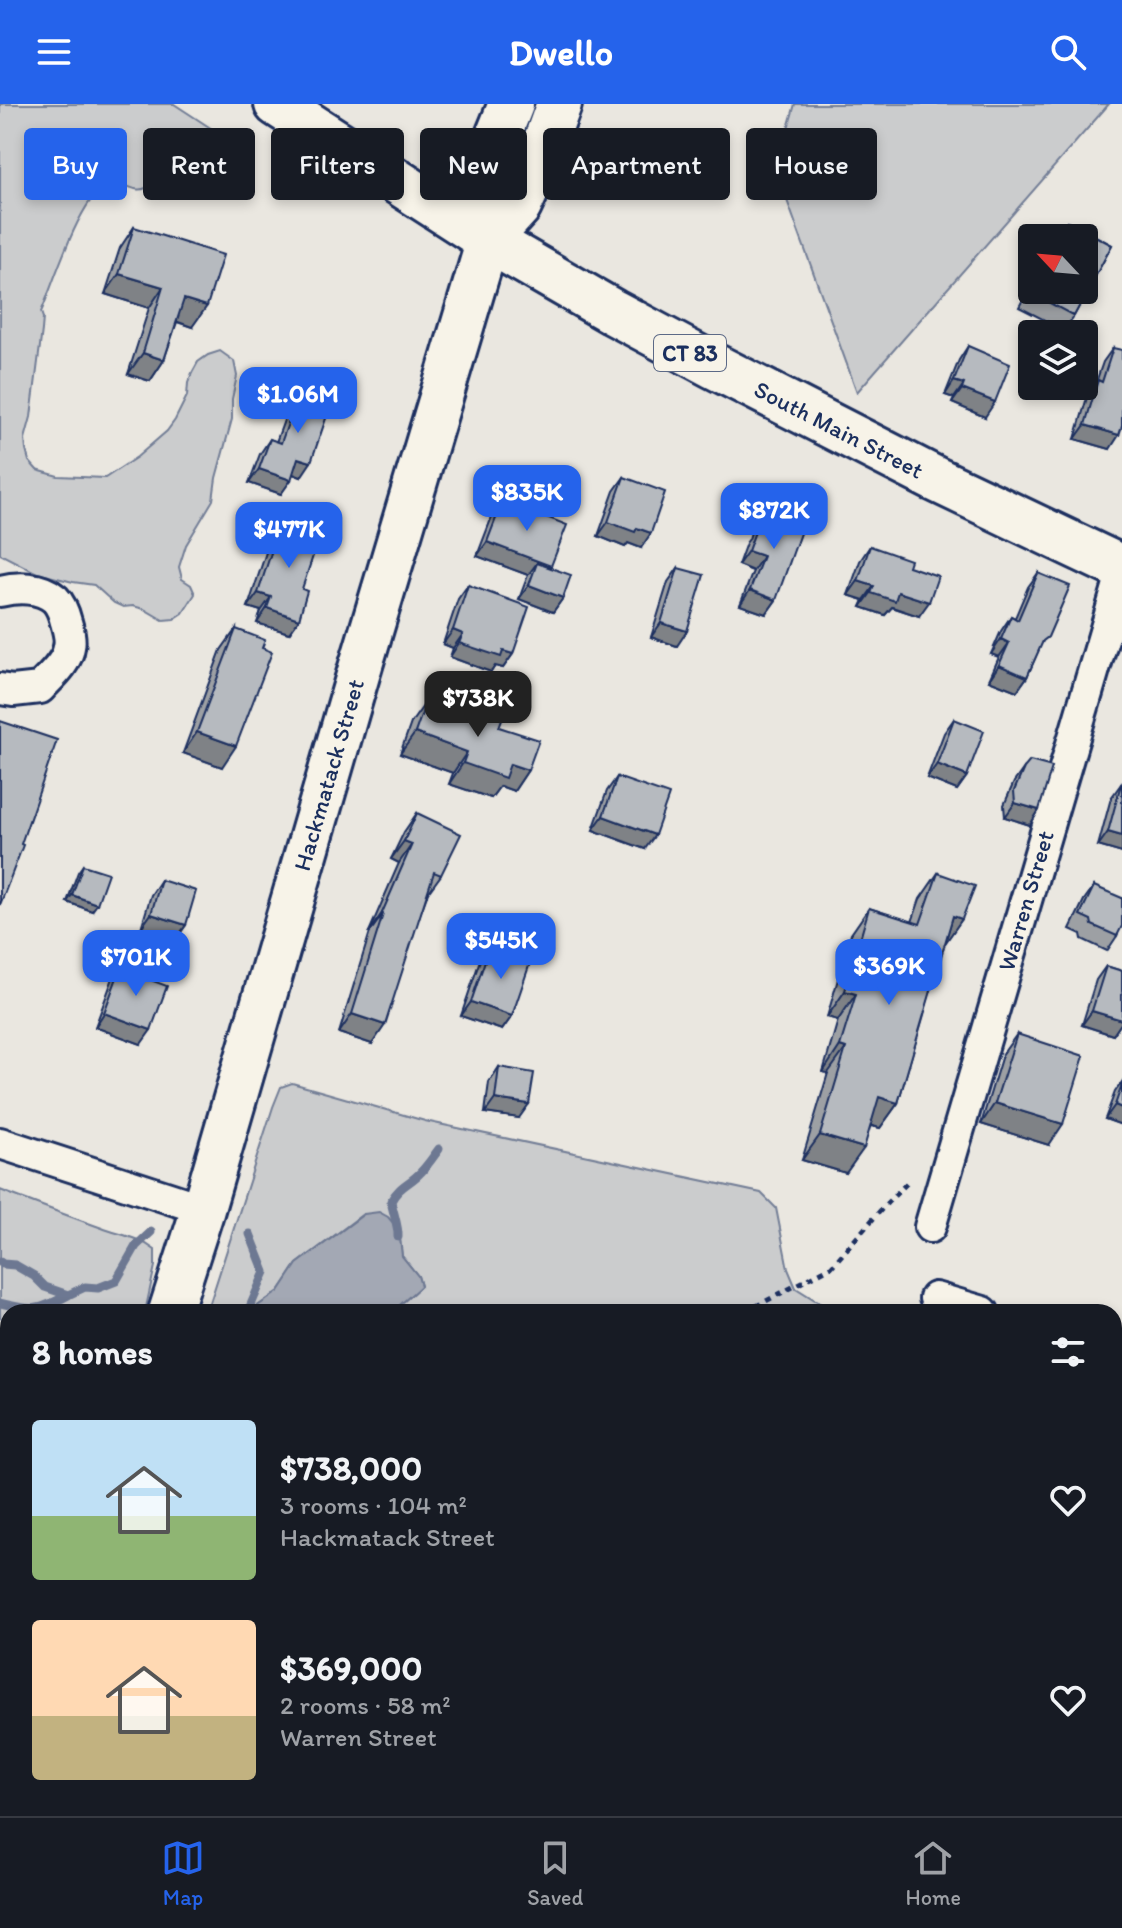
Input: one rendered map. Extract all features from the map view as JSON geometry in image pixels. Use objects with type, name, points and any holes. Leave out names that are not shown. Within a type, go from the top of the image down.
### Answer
[{"type":"main road","name":"South Main Street","points":[[277,104],[488,240],[613,312],[935,479],[1122,571]]},
{"type":"main road","points":[[488,240],[482,194],[485,175],[511,104]]},
{"type":"main road","points":[[488,240],[519,206],[559,104]]},
{"type":"street","name":"Hackmatack Street","points":[[173,1304],[488,240]]},
{"type":"street","name":"Warren Street","points":[[930,1227],[1122,571]]},
{"type":"street","points":[[0,591],[20,587],[54,599],[63,612],[69,648],[60,666],[40,688],[0,689]]},
{"type":"street","points":[[0,1143],[203,1209]]},
{"type":"street","points":[[935,1298],[956,1304]]},
{"type":"path","points":[[760,1304],[831,1267],[918,1172]]},
{"type":"shaded area","points":[[0,104],[174,104],[210,128],[143,128],[141,189],[127,186],[127,128],[24,128],[24,200],[91,200],[79,220],[41,312],[42,330],[31,417],[25,439],[29,461],[37,470],[58,476],[105,478],[137,457],[167,431],[187,396],[188,383],[198,362],[220,351],[234,361],[237,376],[232,419],[213,500],[186,545],[179,567],[182,579],[191,585],[195,594],[183,613],[174,619],[163,620],[144,609],[114,603],[94,585],[37,573],[0,554]]},
{"type":"shaded area","points":[[795,104],[1109,104],[857,392],[787,200],[877,200],[877,128],[788,128]]},
{"type":"shaded area","points":[[292,1083],[425,1121],[761,1193],[776,1208],[788,1269],[796,1288],[821,1304],[401,1304],[421,1286],[418,1276],[402,1256],[399,1230],[363,1214],[297,1264],[279,1291],[260,1304],[210,1304],[281,1087]]},
{"type":"shaded area","points":[[0,1190],[136,1239],[155,1250],[155,1266],[147,1304],[0,1304]]},
{"type":"shaded area","points":[[379,1212],[388,1217],[399,1230],[402,1256],[418,1276],[421,1286],[401,1304],[260,1304],[279,1291],[297,1264],[364,1214]]},
{"type":"building","points":[[134,227],[223,255],[207,306],[184,299],[164,360],[143,353],[163,287],[119,274]]},
{"type":"building","points":[[1098,238],[1112,245],[1098,271]]},
{"type":"building","points":[[1052,304],[1080,304],[1074,316]]},
{"type":"building","points":[[968,346],[1010,364],[995,402],[962,389],[964,384],[954,381]]},
{"type":"building","points":[[1113,348],[1122,350],[1122,426],[1119,435],[1085,425],[1092,400],[1098,400],[1098,380],[1102,382]]},
{"type":"building","points":[[301,387],[333,398],[311,462],[298,458],[291,480],[259,469],[270,439],[281,443]]},
{"type":"building","points":[[624,477],[665,492],[651,533],[637,528],[635,532],[608,522]]},
{"type":"building","points":[[503,500],[567,525],[551,566],[487,542]]},
{"type":"building","points":[[764,508],[804,522],[776,600],[750,590],[763,556],[748,551]]},
{"type":"building","points":[[281,522],[320,535],[302,589],[307,591],[299,619],[267,608],[271,597],[258,593]]},
{"type":"building","points":[[870,546],[910,560],[908,566],[938,576],[929,602],[898,592],[895,601],[871,593],[874,586],[858,581]]},
{"type":"building","points":[[537,563],[571,575],[563,598],[529,585]]},
{"type":"building","points":[[678,568],[704,575],[687,631],[661,623]]},
{"type":"building","points":[[1038,573],[1070,586],[1027,677],[999,665],[1009,643],[1001,639],[1011,616],[1018,620]]},
{"type":"building","points":[[468,585],[529,607],[513,654],[503,651],[501,657],[459,643],[463,634],[453,630]]},
{"type":"building","points":[[236,629],[265,640],[262,648],[272,652],[236,746],[197,732]]},
{"type":"building","points":[[426,702],[465,716],[468,707],[502,719],[499,727],[539,740],[528,770],[510,764],[505,778],[463,763],[467,752],[415,733]]},
{"type":"building","points":[[954,719],[984,731],[967,776],[937,764]]},
{"type":"building","points":[[0,721],[57,740],[0,905]]},
{"type":"building","points":[[1030,761],[1052,767],[1039,810],[1015,803],[1014,791]]},
{"type":"building","points":[[617,777],[669,795],[655,835],[603,816]]},
{"type":"building","points":[[1122,784],[1122,836],[1108,832]]},
{"type":"building","points":[[417,813],[461,834],[441,875],[434,872],[385,1025],[352,1014],[382,913],[412,844],[404,841]]},
{"type":"building","points":[[83,865],[108,873],[97,904],[72,895]]},
{"type":"building","points":[[938,873],[975,886],[962,919],[953,916],[898,1103],[879,1097],[864,1148],[820,1135],[846,1048],[840,1046],[856,994],[845,991],[869,908],[920,924]]},
{"type":"building","points":[[161,880],[196,891],[186,925],[151,914]]},
{"type":"building","points":[[1094,886],[1122,898],[1122,926],[1117,936],[1092,925],[1091,920],[1080,915]]},
{"type":"building","points":[[490,946],[531,960],[512,1016],[471,1002]]},
{"type":"building","points":[[122,964],[155,976],[153,981],[167,986],[151,1030],[104,1013]]},
{"type":"building","points":[[1106,966],[1122,971],[1122,1020],[1092,1011]]},
{"type":"building","points":[[1017,1034],[1084,1056],[1063,1124],[995,1103]]},
{"type":"building","points":[[499,1067],[534,1073],[529,1104],[495,1099]]},
{"type":"building","points":[[1122,1085],[1122,1108],[1115,1105]]},
{"type":"waterway","points":[[398,1237],[391,1201],[424,1169],[439,1149]]},
{"type":"waterway","points":[[0,1262],[15,1265],[45,1287],[68,1295],[85,1287],[98,1288],[116,1281],[136,1246],[151,1232]]},
{"type":"waterway","points":[[250,1234],[265,1272],[251,1304]]},
{"type":"waterway","points":[[51,1304],[68,1295]]},
{"type":"waterway","points":[[0,1303],[4,1304]]}]
